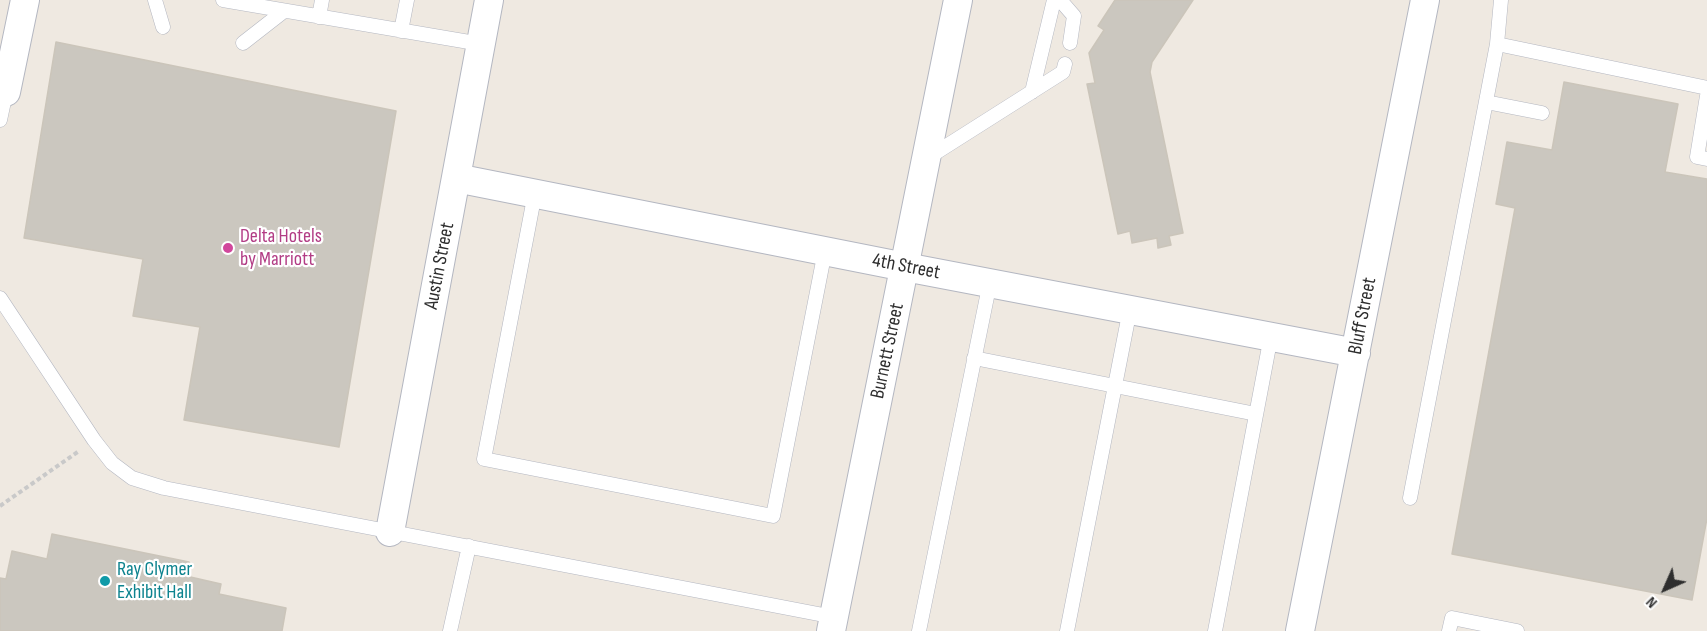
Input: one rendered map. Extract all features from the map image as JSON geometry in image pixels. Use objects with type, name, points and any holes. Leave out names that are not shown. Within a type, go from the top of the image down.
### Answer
[{"type":"street","points":[[3,92],[25,0]]},
{"type":"street","name":"Austin Street","points":[[390,531],[489,0]]},
{"type":"street","name":"Burnett Street","points":[[832,624],[958,0]]},
{"type":"street","name":"Bluff Street","points":[[1300,631],[1425,0]]},
{"type":"street","name":"4th Street","points":[[456,178],[905,267],[1356,352]]},
{"type":"lane","points":[[155,0],[164,27]]},
{"type":"lane","points":[[222,0],[481,44]]},
{"type":"lane","points":[[319,17],[322,0]]},
{"type":"lane","points":[[401,31],[407,0]]},
{"type":"lane","points":[[1032,92],[1054,0]]},
{"type":"lane","points":[[1060,0],[1074,16],[1070,43]]},
{"type":"lane","points":[[1410,498],[1497,44],[1501,0]]},
{"type":"lane","points":[[243,43],[284,11]]},
{"type":"lane","points":[[1497,44],[1707,88]]},
{"type":"lane","points":[[927,158],[1063,72],[1065,64]]},
{"type":"lane","points":[[0,120],[3,92]]},
{"type":"lane","points":[[1707,96],[1697,157],[1707,159]]},
{"type":"lane","points":[[1486,102],[1542,113]]},
{"type":"lane","points":[[535,193],[484,459],[773,516],[825,251]]},
{"type":"lane","points":[[919,631],[990,282]]},
{"type":"lane","points":[[0,298],[94,440],[112,463],[132,478],[165,488],[469,546],[832,624]]},
{"type":"lane","points":[[1067,631],[1130,309]]},
{"type":"lane","points":[[1215,631],[1271,336]]},
{"type":"lane","points":[[974,358],[1256,414]]},
{"type":"lane","points":[[450,631],[469,546]]},
{"type":"lane","points":[[1449,631],[1452,618],[1517,631]]},
{"type":"path","points":[[0,506],[94,440]]},
{"type":"building","points":[[1115,0],[1193,0],[1152,62],[1150,72],[1183,233],[1169,236],[1171,245],[1158,248],[1157,238],[1132,243],[1130,231],[1118,234],[1087,84],[1095,83],[1089,53],[1104,30],[1098,26]]},
{"type":"building","name":"Delta Hotels by Marriott","points":[[56,42],[396,111],[339,447],[184,420],[200,327],[133,316],[143,259],[24,238]]},
{"type":"building","points":[[1564,82],[1678,104],[1665,172],[1707,179],[1707,518],[1692,600],[1452,554],[1515,208],[1496,204],[1507,142],[1552,150]]},
{"type":"building","name":"Ray Clymer Exhibit Hall","points":[[52,534],[189,562],[186,576],[221,584],[219,594],[286,608],[282,631],[0,631],[0,578],[6,579],[12,551],[47,559]]},
{"type":"place","name":"Delta Hotels by Marriott","points":[[228,248]]},
{"type":"place","name":"Ray Clymer Exhibit Hall","points":[[105,581]]}]
